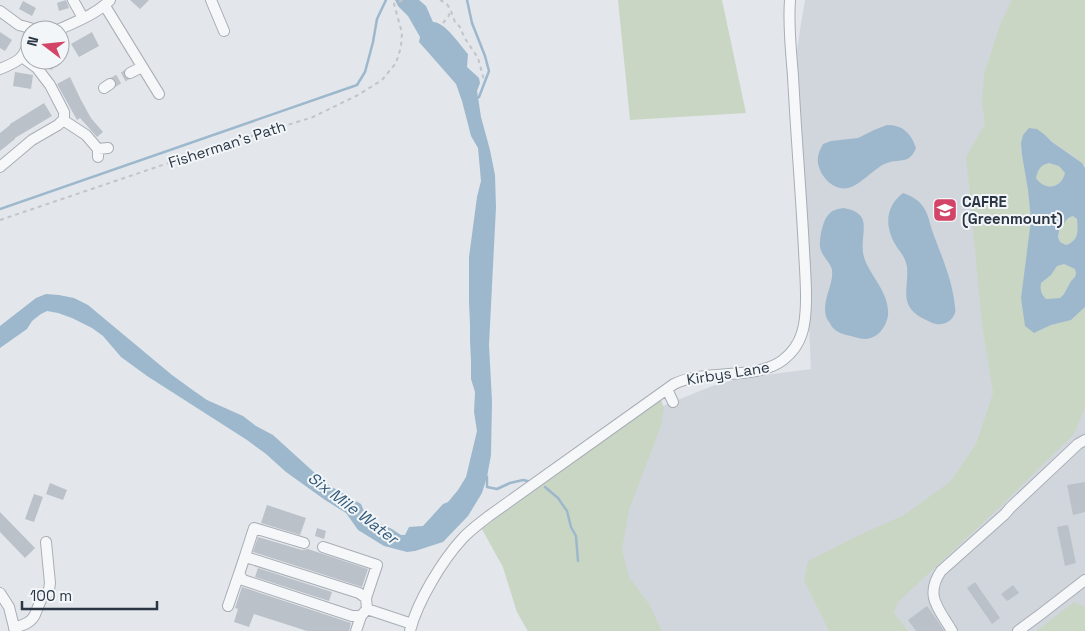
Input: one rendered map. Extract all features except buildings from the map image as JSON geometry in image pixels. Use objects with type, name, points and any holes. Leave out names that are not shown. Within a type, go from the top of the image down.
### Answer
[{"type":"street","points":[[73,0],[83,18]]},
{"type":"street","points":[[211,0],[224,31]]},
{"type":"street","name":"Kirbys Lane","points":[[411,627],[434,578],[462,539],[475,527],[681,380],[699,373],[756,371],[773,367],[788,356],[796,347],[806,315],[806,283],[791,46],[790,0]]},
{"type":"street","points":[[70,24],[107,3],[159,94]]},
{"type":"street","points":[[0,11],[20,25]]},
{"type":"street","points":[[0,69],[9,66],[20,58]]},
{"type":"street","points":[[130,73],[142,67]]},
{"type":"street","points":[[0,167],[32,140],[63,120],[64,112],[50,85],[39,70]]},
{"type":"street","points":[[63,120],[86,134],[101,151]]},
{"type":"street","points":[[667,389],[673,402]]},
{"type":"street","points":[[952,631],[934,601],[933,590],[935,580],[941,571],[1005,514],[1078,444],[1085,440]]},
{"type":"street","points":[[228,606],[254,528],[304,543]]},
{"type":"street","points":[[0,593],[9,607],[15,629],[31,621],[38,605],[49,590],[46,542]]},
{"type":"street","points":[[323,547],[377,565],[356,631]]},
{"type":"street","points":[[244,560],[249,558],[359,593],[365,607],[411,627]]},
{"type":"street","points":[[239,574],[243,580],[352,616],[365,607]]},
{"type":"street","points":[[1018,631],[1085,580]]},
{"type":"path","name":"Fisherman's Path","points":[[0,220],[204,151],[313,117],[358,95],[382,80],[396,63],[401,47],[402,33],[394,4],[403,0]]},
{"type":"path","points":[[440,0],[447,4],[454,22],[460,27],[464,37],[478,58],[484,80]]},
{"type":"path","points":[[444,23],[451,11]]},
{"type":"shaded area","name":"CAFRE (Greenmount)","points":[[805,0],[1085,0],[1085,631],[528,631],[517,612],[503,567],[482,529],[660,398],[663,406],[712,386],[736,379],[811,369],[797,51]]},
{"type":"green space","points":[[618,0],[722,0],[746,113],[630,120]]},
{"type":"green space","points":[[1012,0],[1085,0],[1085,167],[1045,135],[1023,135],[1021,143],[1022,155],[1031,220],[1021,298],[1034,333],[1051,325],[1071,320],[1085,307],[1085,407],[1074,434],[1003,504],[898,602],[894,613],[908,631],[829,631],[804,581],[808,561],[904,515],[951,481],[976,444],[993,393],[982,324],[966,157],[985,124],[982,104],[984,74],[1001,22]]},
{"type":"green space","points":[[1049,163],[1059,166],[1065,173],[1060,183],[1052,187],[1044,185],[1036,178],[1040,168]]},
{"type":"green space","points":[[1073,216],[1077,218],[1075,238],[1066,245],[1060,243],[1060,232],[1066,220]]},
{"type":"green space","points":[[1064,264],[1075,269],[1075,277],[1060,298],[1046,299],[1041,292],[1041,283],[1051,275],[1057,266]]},
{"type":"green space","points":[[660,398],[664,408],[661,426],[629,510],[622,549],[629,577],[649,604],[662,631],[528,631],[517,612],[503,567],[482,529]]},
{"type":"green space","points":[[1074,602],[1085,607],[1085,631],[1036,631]]},
{"type":"water","name":"Six Mile Water","points":[[395,0],[419,0],[426,6],[433,22],[438,23],[447,30],[468,54],[467,67],[479,78],[480,83],[477,91],[481,117],[495,175],[496,207],[489,345],[492,401],[491,455],[487,477],[482,493],[468,516],[443,542],[407,552],[384,546],[358,530],[346,513],[286,472],[247,440],[147,376],[121,357],[103,336],[92,328],[72,318],[47,311],[32,321],[27,329],[0,348],[0,326],[36,298],[46,294],[74,298],[88,305],[172,375],[207,400],[243,416],[273,435],[327,484],[361,504],[364,511],[377,522],[401,535],[405,535],[409,527],[423,526],[443,504],[448,502],[466,477],[477,431],[474,412],[475,392],[471,379],[469,257],[481,181],[478,148],[471,136],[456,84],[419,42],[420,37],[408,16]]},
{"type":"water","points":[[887,125],[902,128],[912,138],[916,148],[910,157],[882,165],[848,188],[837,187],[828,182],[819,168],[819,153],[823,144],[831,141],[858,138]]},
{"type":"water","points":[[1029,128],[1037,129],[1082,163],[1085,168],[1085,307],[1071,320],[1051,325],[1034,333],[1025,326],[1021,298],[1031,220],[1022,155],[1021,143],[1023,135]],"holes":[[[1049,163],[1059,166],[1065,173],[1060,182],[1052,186],[1044,185],[1036,178],[1040,168]],[[1073,216],[1077,219],[1077,231],[1073,241],[1066,245],[1060,242],[1058,237],[1059,231],[1070,217]],[[1064,264],[1075,269],[1075,277],[1060,298],[1046,299],[1041,292],[1041,283],[1051,275],[1057,266]]]},
{"type":"water","points":[[903,193],[915,199],[924,208],[947,270],[954,298],[955,314],[950,321],[945,323],[936,324],[922,318],[910,308],[907,302],[907,265],[894,243],[888,220],[892,206]]},
{"type":"water","points":[[843,208],[856,212],[862,218],[864,227],[863,255],[883,293],[888,308],[888,316],[883,328],[874,337],[866,339],[837,331],[832,327],[825,313],[832,270],[821,251],[821,234],[823,225],[830,213]]},
{"type":"waterway","points":[[0,209],[357,85],[365,72],[377,19],[386,0]]},
{"type":"waterway","points":[[467,0],[472,23],[489,71],[479,97],[476,99]]},
{"type":"waterway","points":[[485,475],[487,477],[487,487],[497,489],[523,480],[532,482]]},
{"type":"waterway","points":[[545,487],[558,498],[567,511],[571,527],[576,536],[578,561]]},
{"type":"tunnel","points":[[110,84],[130,73]]},
{"type":"place","name":"CAFRE (Greenmount)","points":[[945,210]]}]
